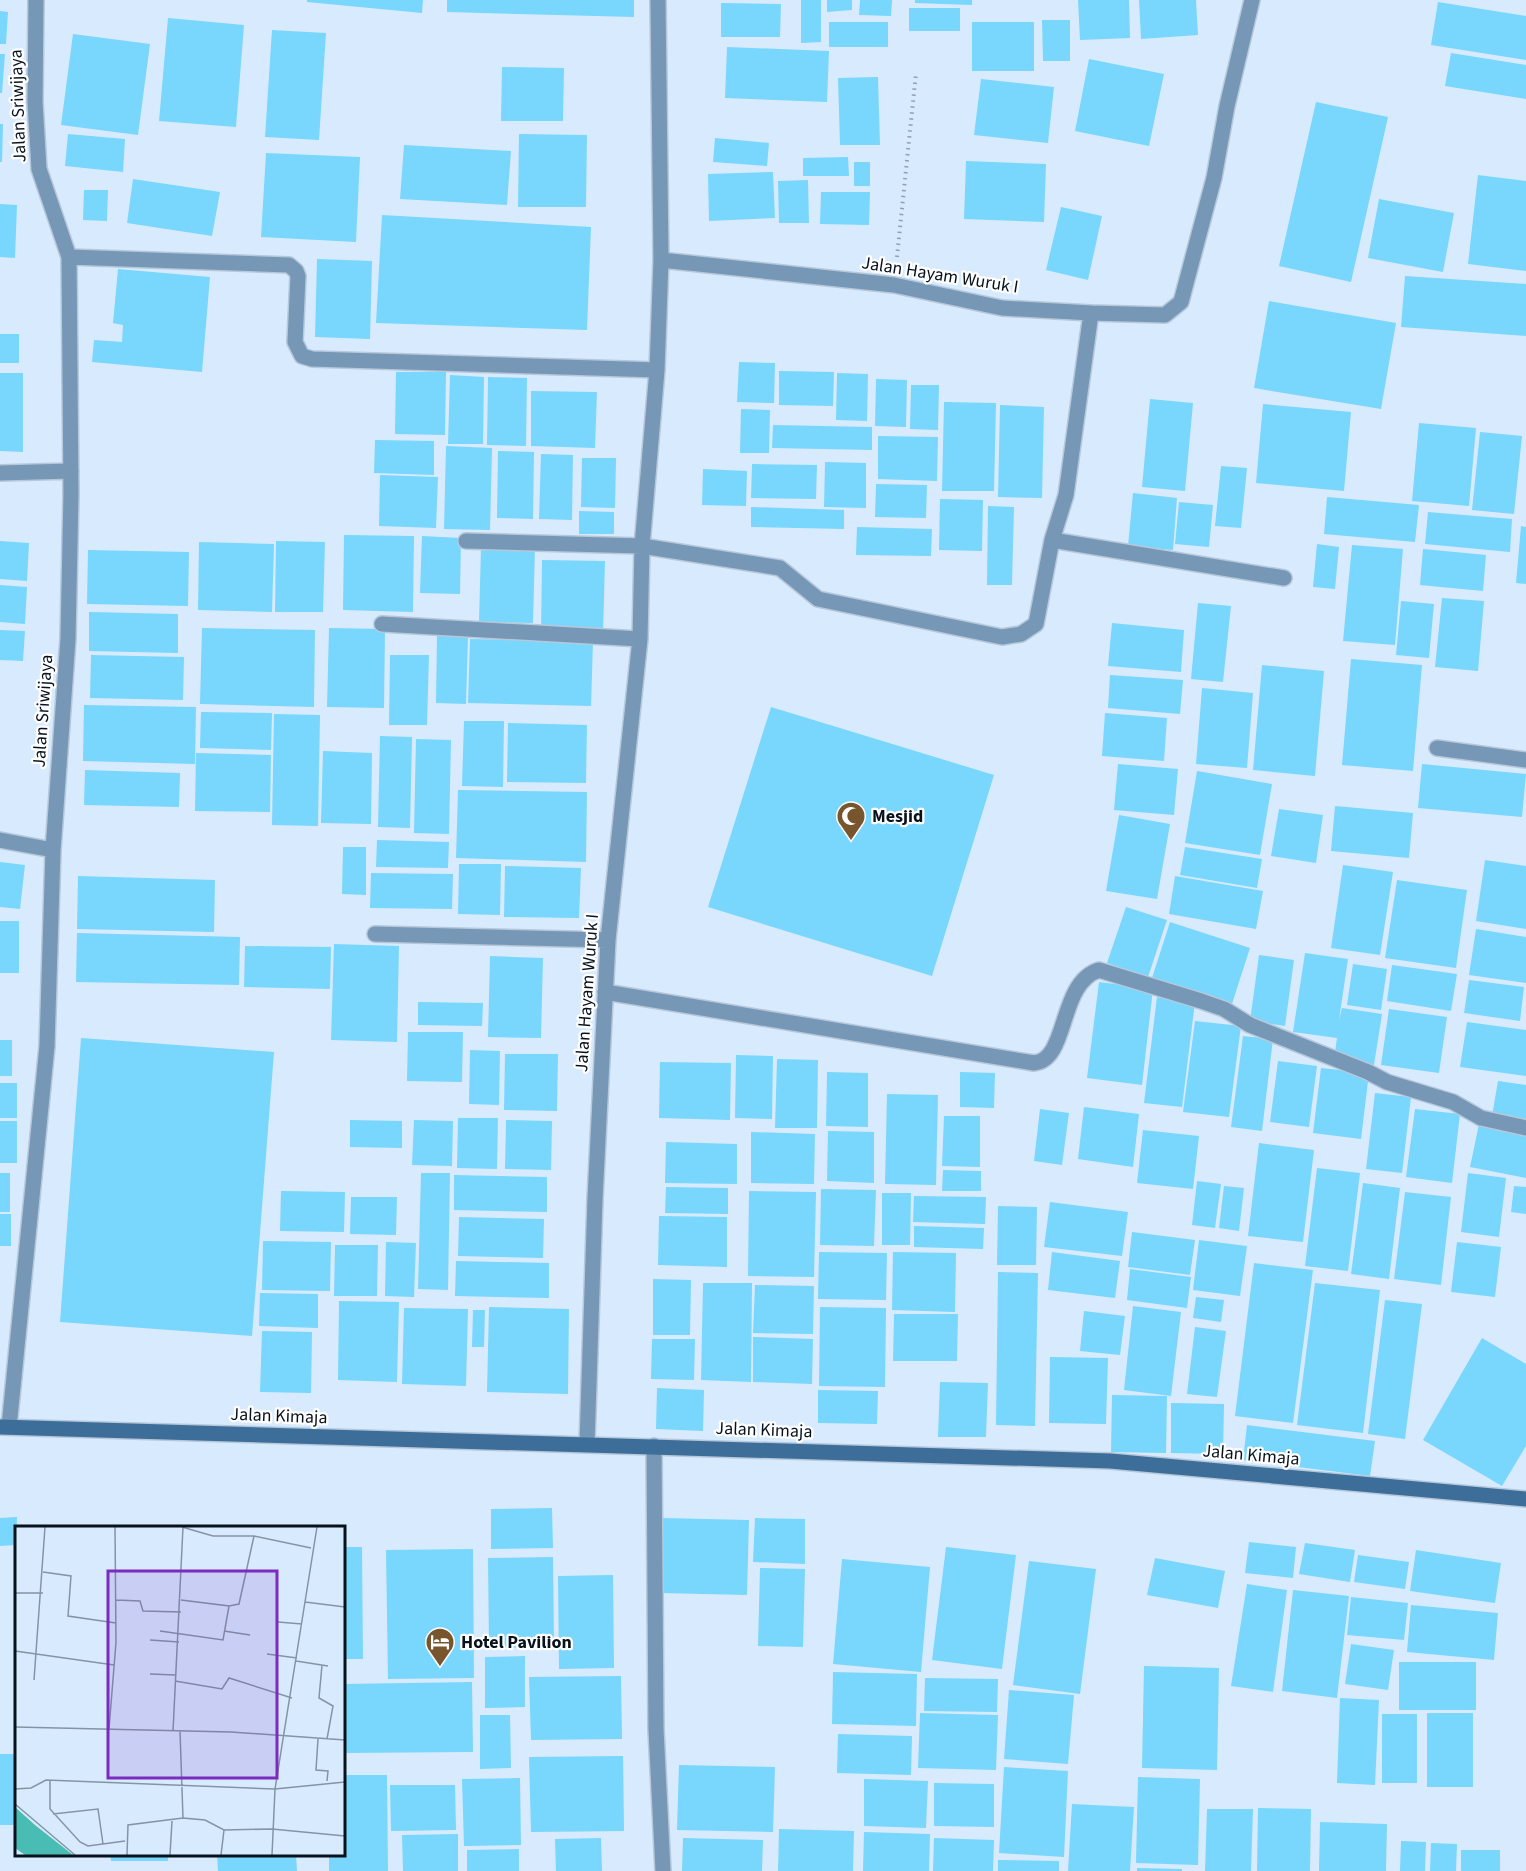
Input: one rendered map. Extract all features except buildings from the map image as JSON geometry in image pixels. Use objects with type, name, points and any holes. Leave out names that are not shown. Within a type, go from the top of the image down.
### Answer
[{"type":"street","name":"Jalan Sriwijaya","points":[[4,1427],[47,1046],[53,850],[68,639],[71,471],[69,257],[39,169],[35,102],[36,0]]},
{"type":"street","name":"Jalan Hayam Wuruk I","points":[[587,1444],[595,1198],[608,940],[640,639],[642,546],[657,369],[661,260],[658,0]]},
{"type":"street","name":"Jalan Hayam Wuruk I","points":[[661,260],[894,285],[1002,308],[1165,315],[1181,302],[1214,178],[1232,83],[1252,0]]},
{"type":"street","points":[[69,257],[289,265],[298,276],[295,342],[302,356],[312,359],[657,369]]},
{"type":"street","points":[[466,541],[642,546],[780,568],[818,599],[1002,638],[1021,634],[1036,624],[1052,540],[1066,495],[1091,313]]},
{"type":"street","points":[[0,473],[71,471]]},
{"type":"street","points":[[1052,540],[1284,578]]},
{"type":"street","points":[[382,624],[640,639]]},
{"type":"street","points":[[1437,748],[1526,760]]},
{"type":"street","points":[[0,840],[53,850]]},
{"type":"street","points":[[375,934],[608,940]]},
{"type":"street","points":[[605,992],[1034,1063],[1043,1062],[1052,1054],[1072,998],[1084,977],[1099,970],[1224,1009],[1250,1025],[1368,1072],[1387,1082],[1453,1102],[1481,1118],[1526,1128]]},
{"type":"street","name":"Jalan Kimaja","points":[[4,1427],[1110,1461],[1526,1499]]},
{"type":"street","points":[[654,1446],[656,1729],[663,1871]]},
{"type":"path","points":[[894,285],[916,73]]},
{"type":"place","name":"Mesjid","points":[[851,842]]},
{"type":"place","name":"Hotel Pavilion","points":[[440,1668]]}]
